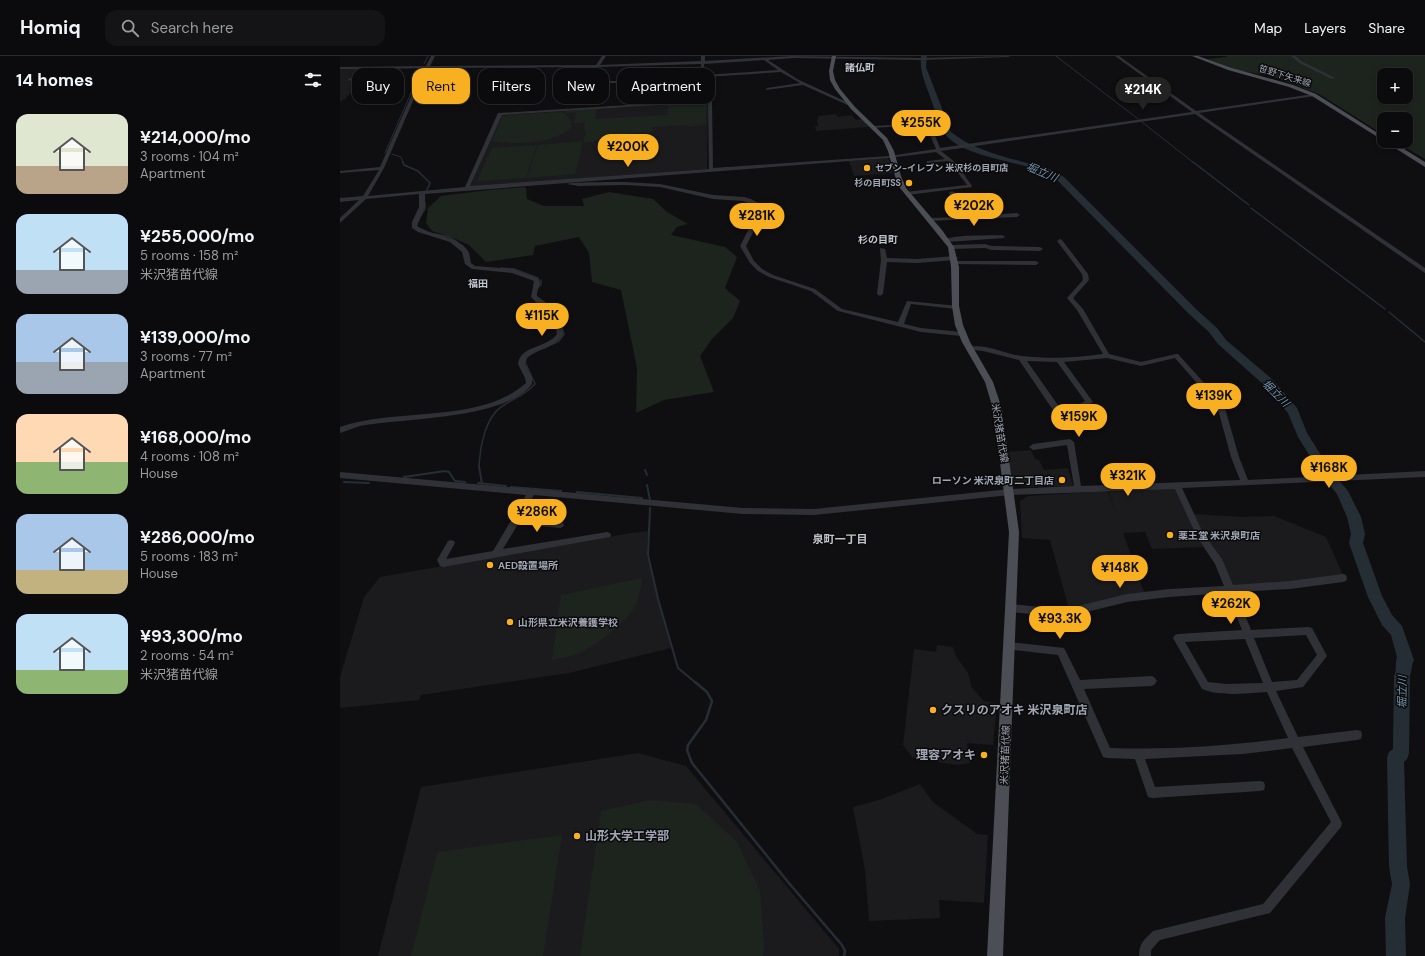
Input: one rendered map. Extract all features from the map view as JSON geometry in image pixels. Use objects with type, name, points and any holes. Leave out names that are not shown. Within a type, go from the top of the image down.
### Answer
[{"type":"main road","name":"米沢猪苗代線","points":[[834,56],[831,75],[850,105],[885,139],[893,156],[900,183],[949,244],[955,261],[956,307],[961,334],[989,380],[993,392],[1010,492],[1014,532],[995,956]]},
{"type":"main road","name":"笹野下矢来線","points":[[1194,56],[1230,69],[1291,86],[1314,95],[1377,135]]},
{"type":"main road","points":[[1398,148],[1425,165]]},
{"type":"street","points":[[340,221],[365,197],[382,168],[410,101],[433,56]]},
{"type":"street","points":[[598,66],[604,56]]},
{"type":"street","points":[[702,68],[703,56]]},
{"type":"street","points":[[759,56],[802,84],[850,105]]},
{"type":"street","points":[[383,68],[598,66],[834,56],[921,59],[1005,56]]},
{"type":"street","points":[[1117,56],[1195,112],[1425,271]]},
{"type":"street","points":[[1293,56],[1302,64],[1333,78]]},
{"type":"street","points":[[340,68],[352,68]]},
{"type":"street","points":[[715,76],[781,70]]},
{"type":"street","points":[[767,90],[802,84]]},
{"type":"street","points":[[340,200],[467,188],[893,156],[1314,95]]},
{"type":"street","points":[[467,188],[500,114],[662,104]]},
{"type":"street","points":[[710,104],[711,170]]},
{"type":"street","points":[[873,127],[909,125],[911,134],[932,134],[937,149],[954,164],[970,186],[907,193]]},
{"type":"street","points":[[929,162],[948,160]]},
{"type":"street","points":[[340,172],[382,168]]},
{"type":"street","points":[[565,181],[567,184],[579,186],[642,184],[669,187],[712,197],[742,199],[756,202],[760,206],[761,211],[743,246],[752,262],[760,270],[771,276],[813,290],[840,310],[921,330],[961,334]]},
{"type":"street","points":[[340,430],[363,423],[469,410],[507,399],[524,391],[530,384],[530,379],[523,368],[523,359],[530,353],[552,343],[559,338],[560,331],[556,318],[533,295],[538,284],[537,280],[513,271],[474,268],[468,264],[465,251],[452,241],[420,231],[414,227],[422,207],[422,192]]},
{"type":"street","points":[[952,193],[964,218]]},
{"type":"street","points":[[979,197],[988,217]]},
{"type":"street","points":[[930,220],[1017,215]]},
{"type":"street","points":[[949,244],[966,238],[1002,237]]},
{"type":"street","points":[[1060,241],[1085,274],[1086,280],[1070,298],[1080,309],[1107,356]]},
{"type":"street","points":[[949,244],[985,246],[992,248],[1040,249]]},
{"type":"street","points":[[880,294],[884,260],[882,249]]},
{"type":"street","points":[[884,260],[1036,263]]},
{"type":"street","points":[[900,325],[909,302],[956,307]]},
{"type":"street","points":[[970,348],[981,347],[998,354],[1022,358],[1084,360],[1107,356],[1141,364],[1176,356],[1220,405],[1235,457],[1245,482]]},
{"type":"street","points":[[1022,358],[1058,411],[1080,407],[1089,402],[1059,360]]},
{"type":"street","points":[[1033,448],[1070,442],[1078,489]]},
{"type":"street","points":[[340,475],[743,511],[801,512],[846,510],[1010,492],[1342,479],[1425,474]]},
{"type":"street","points":[[1145,956],[1145,948],[1157,935],[1266,909],[1337,823],[1295,743],[1269,686],[1219,562],[1200,535],[1177,485]]},
{"type":"street","points":[[496,554],[532,492]]},
{"type":"street","points":[[516,520],[560,524]]},
{"type":"street","points":[[451,543],[441,560],[443,563],[607,535]]},
{"type":"street","points":[[1011,608],[1050,612],[1070,612],[1127,598],[1169,593],[1290,585],[1343,578]]},
{"type":"street","points":[[1309,632],[1322,656],[1300,684],[1269,686],[1214,688],[1205,686],[1178,638],[1309,632]]},
{"type":"street","points":[[1009,646],[1061,651],[1107,752],[1138,754],[1243,749],[1357,735]]},
{"type":"street","points":[[1077,685],[1152,681]]},
{"type":"street","points":[[1138,754],[1152,793],[1260,786]]},
{"type":"shaded area","points":[[1226,56],[1425,56],[1425,159],[1407,148],[1413,148],[1413,112],[1377,112],[1377,131],[1319,94],[1272,76],[1241,71],[1207,59],[1227,57]]},
{"type":"shaded area","points":[[340,69],[352,69],[352,79],[348,80],[352,81],[352,92],[340,102]]},
{"type":"shaded area","points":[[668,104],[707,104],[706,124],[689,127],[686,125],[652,127],[652,132],[602,136],[601,139],[593,142],[584,142],[586,133],[584,130],[585,122],[574,123],[576,112],[567,113],[565,111],[597,108],[595,119],[667,115]]},
{"type":"shaded area","points":[[676,104],[708,104],[707,169],[470,187],[501,115]]},
{"type":"shaded area","points":[[563,112],[571,121],[571,128],[555,137],[522,143],[492,141],[502,117],[509,115]]},
{"type":"shaded area","points":[[836,114],[838,117],[851,115],[856,120],[862,119],[869,127],[816,131],[815,126],[818,126],[817,120],[819,116]]},
{"type":"shaded area","points":[[583,141],[575,174],[527,178],[538,145]]},
{"type":"shaded area","points":[[537,145],[526,178],[477,181],[492,148]]},
{"type":"shaded area","points":[[889,159],[893,173],[854,176],[849,161]]},
{"type":"shaded area","points":[[526,187],[527,199],[544,206],[584,206],[582,199],[609,192],[653,199],[667,212],[688,224],[677,227],[671,235],[725,247],[737,257],[725,288],[740,301],[733,318],[712,339],[700,356],[714,392],[664,400],[636,413],[637,368],[621,290],[592,282],[589,253],[579,237],[535,246],[533,255],[486,262],[469,245],[432,231],[426,223],[428,208],[441,196]]},
{"type":"shaded area","points":[[1031,450],[1035,459],[1039,460],[1044,470],[1068,468],[1073,486],[1026,487],[1018,485],[1013,481],[1006,452]]},
{"type":"shaded area","points":[[1175,488],[1203,547],[1152,549],[1145,532],[1123,533],[1144,592],[1069,609],[1050,540],[1022,538],[1020,501],[1028,496],[1108,491],[1118,520],[1109,492]]},
{"type":"shaded area","points":[[1193,514],[1242,517],[1274,516],[1326,537],[1343,575],[1288,582],[1232,586],[1202,535]]},
{"type":"shaded area","name":"山形県立米沢養護学校","points":[[648,531],[647,555],[671,648],[569,673],[421,695],[419,700],[340,708],[340,677],[364,597],[380,577]]},
{"type":"shaded area","points":[[642,578],[640,593],[634,608],[624,620],[591,647],[571,656],[552,660],[561,595]]},
{"type":"shaded area","name":"クスリのアオキ 米沢泉町店","points":[[937,645],[953,647],[956,656],[968,673],[972,688],[984,701],[997,703],[993,745],[967,743],[970,763],[957,765],[913,758],[903,745],[914,649],[936,652]]},
{"type":"shaded area","name":"山形大学工学部","points":[[638,753],[686,766],[839,949],[839,956],[378,956],[421,787]]},
{"type":"shaded area","points":[[920,784],[933,802],[977,834],[988,835],[984,903],[939,900],[940,918],[869,921],[865,870],[853,807],[879,800]]},
{"type":"shaded area","points":[[651,800],[696,804],[737,842],[760,891],[764,945],[763,956],[580,956],[601,811]]},
{"type":"shaded area","points":[[562,835],[543,956],[411,956],[437,852]]},
{"type":"waterway","points":[[424,64],[428,56]]},
{"type":"waterway","name":"堀立川","points":[[924,56],[923,67],[948,133],[966,145],[1007,160],[1044,170],[1055,174],[1061,179],[1193,312],[1213,330],[1222,342],[1268,382],[1293,411],[1302,434],[1327,474],[1342,491],[1354,517],[1358,534],[1356,543],[1375,597],[1387,620],[1397,631],[1406,660],[1403,662],[1404,672],[1402,676],[1401,753],[1395,758],[1398,867],[1401,884],[1395,918],[1396,956]]},
{"type":"waterway","points":[[1056,56],[1138,119]]},
{"type":"waterway","points":[[385,153],[412,91]]},
{"type":"waterway","points":[[1142,122],[1194,163]]},
{"type":"waterway","points":[[392,154],[401,157],[403,163]]},
{"type":"waterway","points":[[403,162],[404,165],[418,171],[430,183],[427,190]]},
{"type":"waterway","points":[[1193,162],[1249,205]]},
{"type":"waterway","points":[[421,215],[425,209],[425,203]]},
{"type":"waterway","points":[[1251,208],[1385,309]]},
{"type":"waterway","points":[[435,234],[449,237],[457,242]]},
{"type":"waterway","points":[[501,268],[514,269],[538,278]]},
{"type":"waterway","points":[[537,289],[541,284],[541,280]]},
{"type":"waterway","points":[[539,298],[557,312],[564,334],[559,341],[544,348]]},
{"type":"waterway","points":[[1389,312],[1425,342]]},
{"type":"waterway","points":[[479,466],[482,441],[492,417],[504,405],[524,393],[535,384],[525,362]]},
{"type":"waterway","points":[[479,466],[482,483]]},
{"type":"waterway","points":[[645,470],[647,475]]},
{"type":"waterway","points":[[404,477],[445,471],[449,472],[455,481],[465,482]]},
{"type":"waterway","points":[[344,482],[369,483]]},
{"type":"waterway","points":[[482,483],[506,486]]},
{"type":"waterway","points":[[647,485],[650,500]]},
{"type":"waterway","points":[[511,487],[561,491]]},
{"type":"waterway","points":[[577,492],[642,498]]},
{"type":"waterway","points":[[650,508],[648,555],[658,599],[678,668],[696,683]]},
{"type":"waterway","points":[[695,682],[707,692],[712,701],[706,720],[688,745],[687,750],[692,763],[788,882],[842,945],[845,951],[844,956]]},
{"type":"place","name":"セブン-イレブン 米沢杉の目町店","points":[[867,168]]},
{"type":"place","name":"杉の目町SS","points":[[909,183]]},
{"type":"place","name":"ローソン 米沢泉町二丁目店","points":[[1062,480]]},
{"type":"place","name":"薬王堂 米沢泉町店","points":[[1170,535]]},
{"type":"place","name":"AED設置場所","points":[[490,565]]},
{"type":"place","name":"山形県立米沢養護学校","points":[[510,622]]},
{"type":"place","name":"クスリのアオキ 米沢泉町店","points":[[933,710]]},
{"type":"place","name":"理容アオキ","points":[[984,755]]},
{"type":"place","name":"山形大学工学部","points":[[577,836]]},
{"type":"district","name":"諸仏町","points":[[860,67]]},
{"type":"district","name":"杉の目町","points":[[878,239]]},
{"type":"district","name":"福田","points":[[478,283]]},
{"type":"district","name":"泉町一丁目","points":[[840,539]]}]
